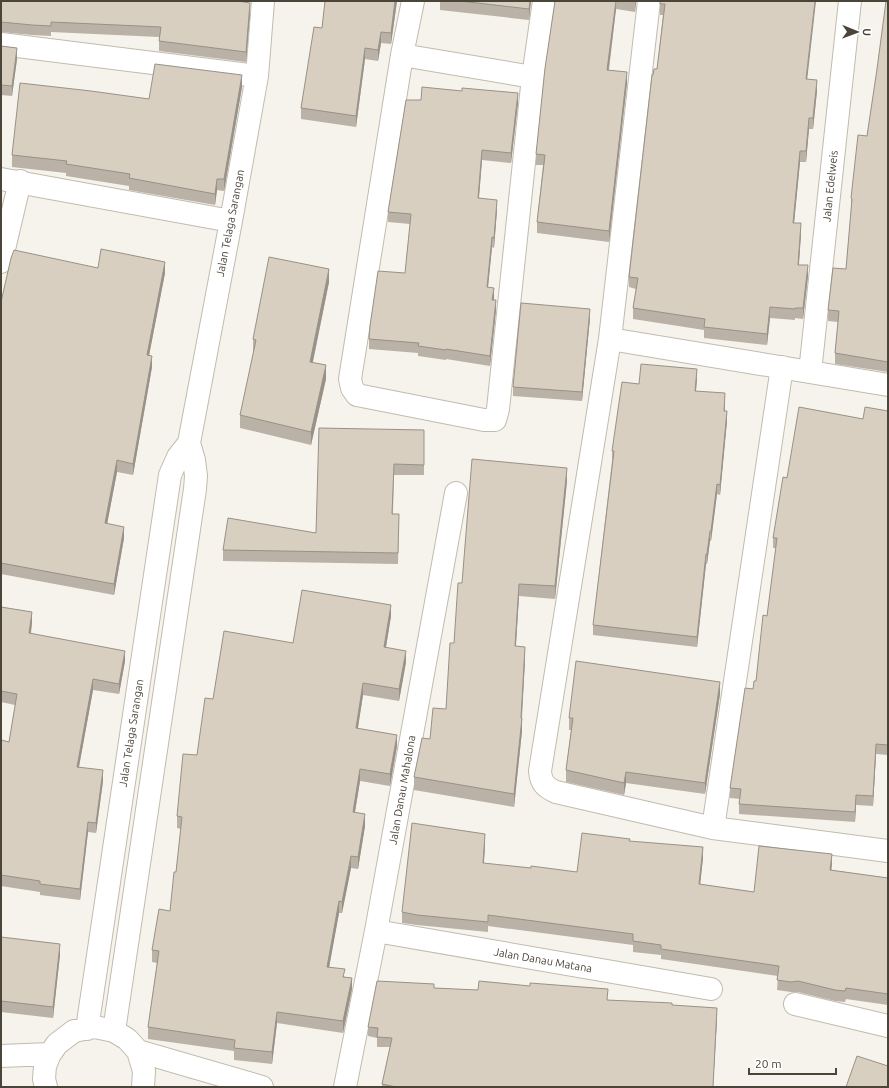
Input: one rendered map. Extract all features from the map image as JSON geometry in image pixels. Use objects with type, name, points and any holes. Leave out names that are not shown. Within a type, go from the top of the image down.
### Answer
[{"type":"street","name":"Jalan Telaga Sarangan","points":[[87,1029],[170,475],[178,457],[188,443],[231,221],[257,76],[263,1]]},
{"type":"street","points":[[413,1],[402,55],[350,379],[352,388],[357,396],[484,420],[495,420],[498,408],[533,77],[544,1]]},
{"type":"street","points":[[649,1],[610,339],[541,763],[540,778],[548,789],[556,792],[713,828],[887,846]]},
{"type":"street","name":"Jalan Edelweis","points":[[810,372],[850,1]]},
{"type":"street","points":[[1,44],[257,76]]},
{"type":"street","points":[[402,55],[533,77]]},
{"type":"street","points":[[1,262],[10,180],[231,221]]},
{"type":"street","points":[[610,339],[888,385]]},
{"type":"street","points":[[713,828],[782,367]]},
{"type":"street","name":"Jalan Telaga Sarangan","points":[[114,1031],[195,489],[196,476],[194,460],[188,443]]},
{"type":"street","name":"Jalan Danau Mahalona","points":[[345,1087],[376,931],[456,493]]},
{"type":"street","name":"Jalan Danau Matana","points":[[376,931],[711,989]]},
{"type":"street","points":[[795,1004],[888,1026]]},
{"type":"street","points":[[46,1087],[44,1079],[45,1066],[50,1054],[57,1044],[74,1031],[95,1027],[114,1031],[127,1039],[138,1051],[144,1070],[143,1087]]},
{"type":"street","points":[[138,1051],[262,1087]]},
{"type":"street","points":[[1,1056],[50,1054]]},
{"type":"building","points":[[1,1],[238,1],[250,3],[246,52],[159,41],[161,27],[51,22],[51,26],[1,22]]},
{"type":"building","points":[[325,1],[395,1],[391,33],[381,32],[378,50],[365,48],[356,116],[301,108],[314,27],[322,28]]},
{"type":"building","points":[[460,1],[530,1],[529,9]]},
{"type":"building","points":[[555,1],[616,1],[607,70],[627,72],[609,231],[537,222],[545,155],[536,154],[545,68]]},
{"type":"building","points":[[660,1],[815,1],[806,79],[817,80],[813,118],[809,118],[806,151],[800,151],[793,223],[801,223],[798,265],[808,265],[803,308],[795,309],[770,307],[767,334],[704,327],[705,319],[633,308],[638,278],[629,277],[652,75],[654,69],[657,69],[665,4],[660,4]]},
{"type":"building","points":[[886,1],[888,1],[888,362],[835,353],[839,311],[828,310],[833,268],[846,269],[851,198],[858,135],[867,136]]},
{"type":"building","points":[[1,46],[17,48],[12,86],[1,85]]},
{"type":"building","points":[[155,64],[242,75],[224,179],[217,179],[215,194],[129,178],[130,174],[66,164],[67,161],[12,155],[20,83],[149,99]]},
{"type":"building","points":[[422,87],[462,91],[462,88],[518,93],[511,153],[482,150],[478,198],[497,200],[494,238],[492,237],[487,287],[494,288],[492,300],[496,300],[490,356],[418,346],[419,343],[369,339],[378,271],[405,273],[411,214],[388,212],[406,100],[421,100]]},
{"type":"building","points":[[101,249],[165,262],[147,355],[152,356],[133,464],[117,460],[105,523],[124,527],[114,584],[1,563],[1,302],[11,258],[14,250],[98,268]]},
{"type":"building","points":[[269,257],[329,269],[310,362],[326,365],[311,432],[240,415],[256,340],[253,339]]},
{"type":"building","points":[[521,303],[590,309],[582,392],[513,387]]},
{"type":"building","points":[[641,364],[697,369],[695,391],[725,393],[724,411],[727,411],[720,485],[717,484],[711,531],[706,554],[697,637],[593,625],[614,451],[612,451],[622,382],[639,384]]},
{"type":"building","points":[[799,407],[863,419],[865,407],[888,411],[888,745],[876,744],[873,796],[856,795],[855,812],[739,804],[741,789],[730,788],[745,688],[753,689],[754,681],[756,681],[763,615],[767,616],[777,538],[773,538],[783,477],[787,478]]},
{"type":"building","points":[[319,428],[424,430],[424,465],[394,464],[392,514],[399,514],[398,553],[223,550],[228,518],[316,533]]},
{"type":"building","points":[[472,459],[567,468],[555,586],[519,584],[515,646],[525,647],[522,718],[514,794],[414,777],[422,738],[430,739],[433,708],[446,709],[450,643],[454,643],[458,583],[462,583]]},
{"type":"building","points":[[302,590],[391,605],[384,647],[406,651],[399,689],[363,683],[356,728],[397,735],[390,774],[360,769],[353,812],[365,814],[358,857],[351,856],[342,902],[339,901],[327,967],[345,969],[343,977],[352,978],[343,1021],[277,1012],[272,1052],[234,1048],[235,1040],[148,1027],[159,951],[152,950],[159,909],[170,911],[174,872],[176,872],[182,817],[177,816],[183,754],[197,755],[205,698],[213,699],[224,631],[293,643]]},
{"type":"building","points":[[1,607],[32,612],[29,633],[125,651],[119,684],[93,679],[77,767],[103,770],[96,823],[88,822],[80,889],[40,884],[40,881],[1,875],[1,740],[9,742],[17,694],[1,691]]},
{"type":"building","points":[[576,661],[720,682],[705,783],[626,772],[624,783],[566,770],[573,718],[569,718]]},
{"type":"building","points":[[412,823],[485,834],[483,863],[531,868],[531,866],[577,872],[582,833],[630,839],[629,841],[703,847],[699,884],[754,892],[759,846],[832,854],[830,870],[888,878],[888,994],[846,988],[845,991],[835,990],[798,981],[791,982],[777,980],[779,966],[661,949],[661,945],[633,941],[633,934],[488,915],[488,922],[417,915],[402,912]]},
{"type":"building","points":[[1,937],[60,944],[53,1007],[1,1001]]},
{"type":"building","points":[[377,981],[434,984],[434,988],[478,990],[479,981],[530,986],[530,983],[608,989],[607,1000],[672,1003],[672,1005],[717,1008],[713,1087],[396,1087],[382,1084],[392,1038],[377,1037],[378,1028],[368,1027]]},
{"type":"building","points":[[857,1056],[888,1066],[888,1087],[846,1087]]}]
